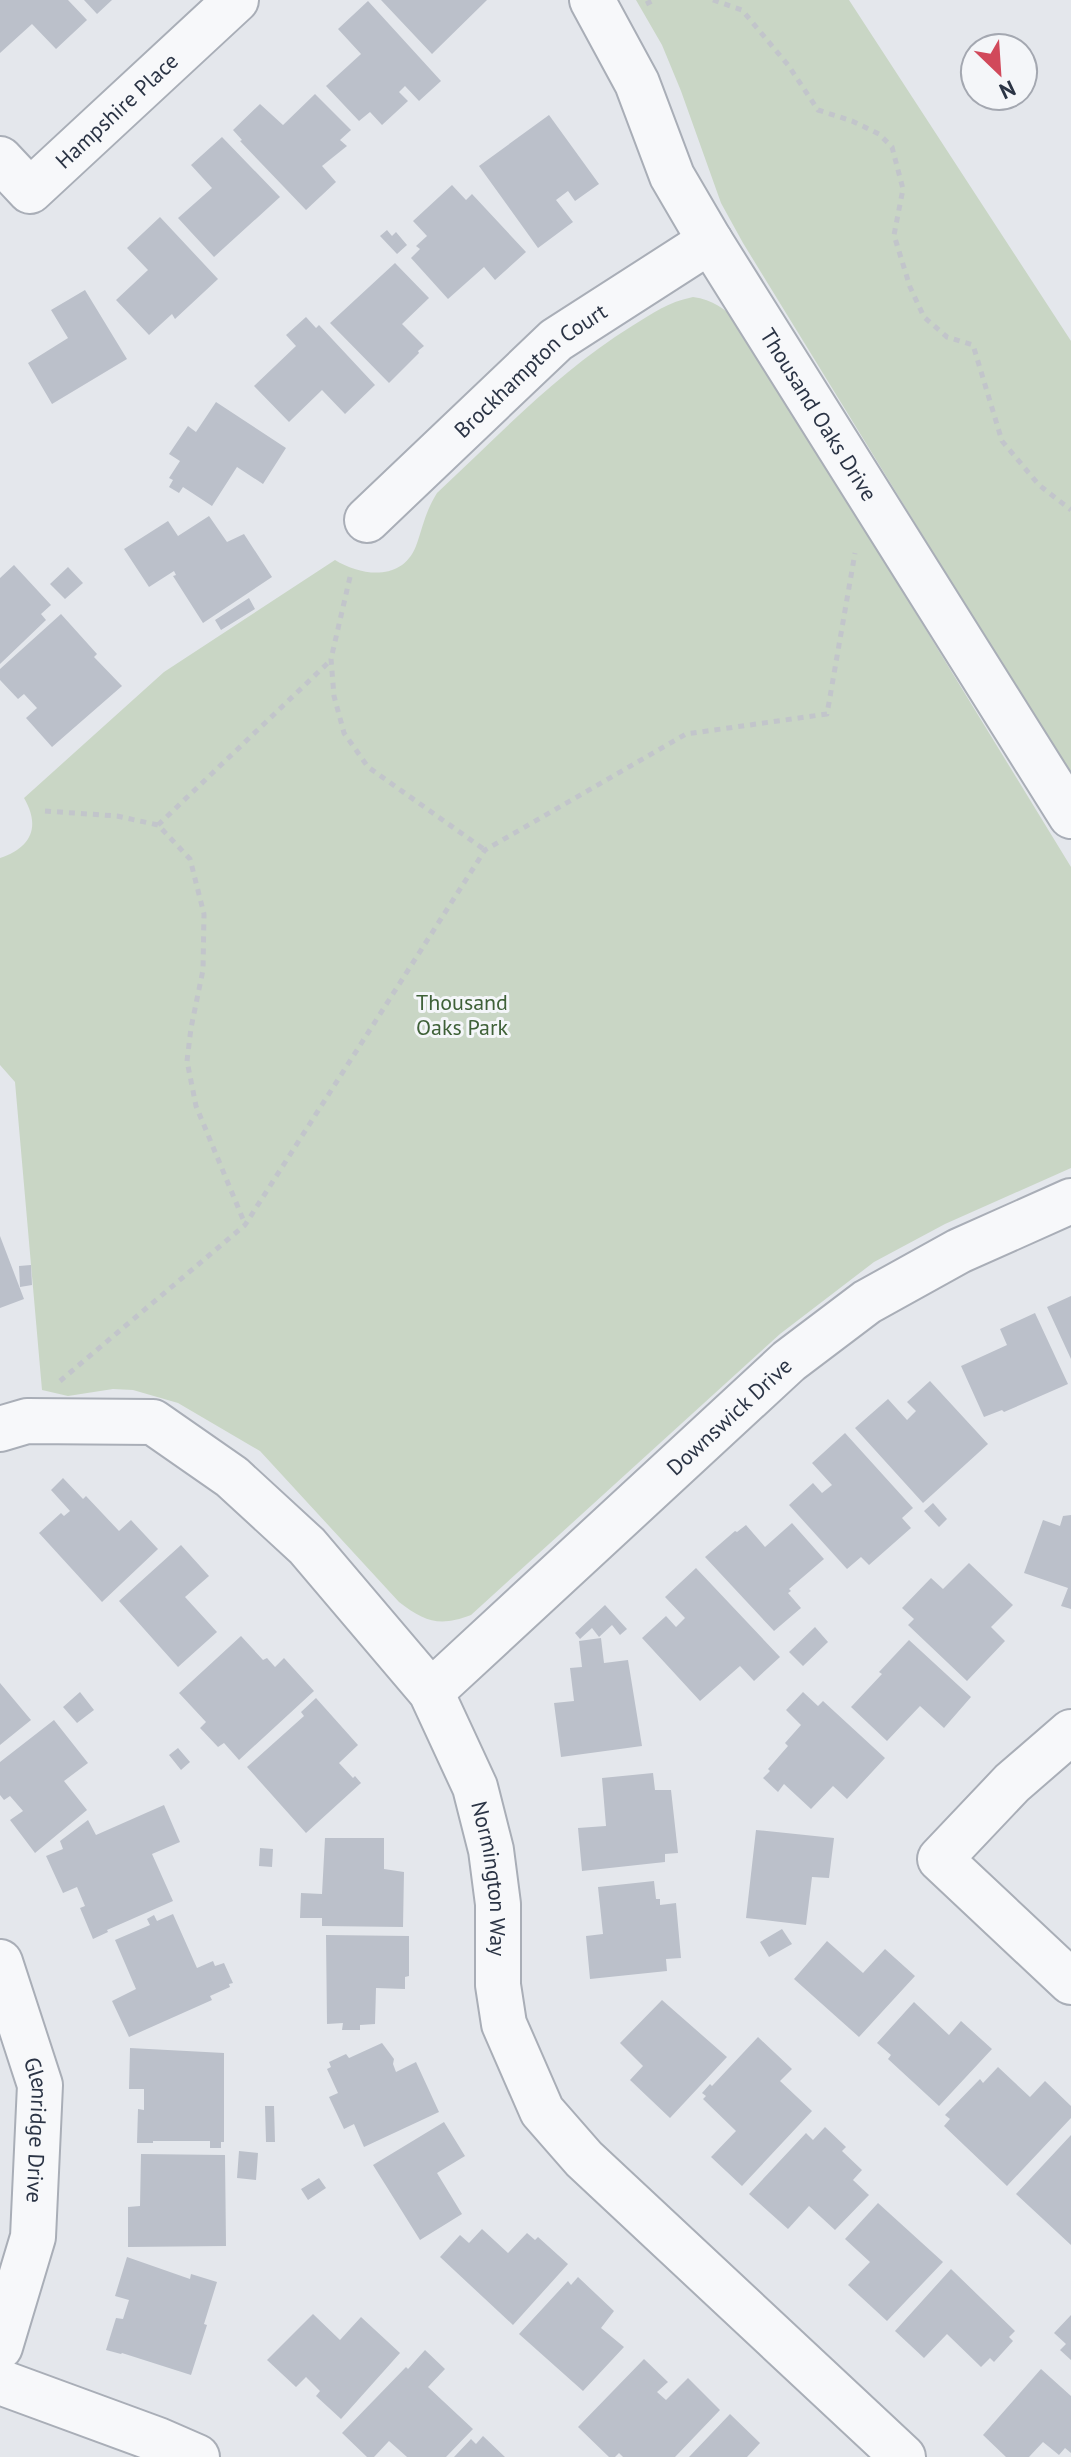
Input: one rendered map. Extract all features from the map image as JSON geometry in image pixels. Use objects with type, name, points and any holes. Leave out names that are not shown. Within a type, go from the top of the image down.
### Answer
[{"type":"street","name":"Hampshire Place","points":[[0,159],[30,191],[236,0]]},
{"type":"street","name":"Thousand Oaks Drive","points":[[592,0],[637,83],[672,176],[710,241],[1071,816]]},
{"type":"street","name":"Brockhampton Court","points":[[367,520],[556,340],[710,241]]},
{"type":"street","name":"Downswick Drive","points":[[431,1692],[789,1361],[867,1302],[959,1251],[1071,1201]]},
{"type":"street","name":"Normington Way","points":[[13,1425],[153,1422],[232,1477],[307,1546],[431,1692],[475,1787],[491,1850],[496,1890],[498,1985],[504,2024],[542,2111],[584,2159],[903,2457]]},
{"type":"street","points":[[1071,1732],[1012,1783],[940,1859],[1071,1982]]},
{"type":"street","name":"Glenridge Drive","points":[[0,1962],[40,2085],[33,2237],[0,2347]]},
{"type":"street","points":[[0,2382],[197,2457]]},
{"type":"path","points":[[646,4],[654,0]]},
{"type":"path","points":[[713,0],[742,10],[788,65],[818,110],[879,134],[892,147],[903,189],[894,235],[910,287],[924,317],[947,337],[973,345],[1002,441],[1039,485],[1071,510]]},
{"type":"path","points":[[13,1425],[64,1375],[245,1225],[485,850],[686,734],[827,714],[856,551]]},
{"type":"path","points":[[350,577],[331,659],[334,696],[344,733],[368,767],[485,850]]},
{"type":"path","points":[[158,825],[331,659]]},
{"type":"path","points":[[45,811],[117,816],[158,825],[190,859],[204,914],[203,970],[187,1061],[196,1106],[245,1225]]},
{"type":"green space","points":[[636,0],[849,0],[1071,341],[1071,777],[743,243],[721,203],[662,45]]},
{"type":"green space","name":"Thousand Oaks Park","points":[[693,297],[718,306],[739,324],[1071,867],[1071,1168],[945,1224],[874,1262],[780,1334],[471,1615],[450,1621],[433,1620],[399,1602],[260,1451],[178,1403],[133,1390],[113,1389],[68,1396],[42,1390],[15,1082],[0,1065],[0,858],[19,848],[30,835],[32,818],[24,798],[164,672],[335,560],[368,572],[401,566],[416,546],[437,493],[530,405],[579,363],[632,326],[661,308]]},
{"type":"building","points":[[0,0],[68,0],[87,20],[56,49],[32,24],[0,53]]},
{"type":"building","points":[[84,0],[112,0],[97,14]]},
{"type":"building","points":[[381,0],[487,0],[432,54]]},
{"type":"building","points":[[368,1],[441,81],[419,101],[405,86],[399,92],[408,101],[382,125],[370,112],[359,121],[326,86],[361,54],[338,29]]},
{"type":"building","points":[[315,94],[351,130],[340,140],[347,146],[322,166],[336,182],[306,210],[233,130],[260,104],[283,125]]},
{"type":"building","points":[[549,115],[599,184],[575,201],[568,191],[556,200],[573,222],[538,248],[479,166]]},
{"type":"building","points":[[222,137],[280,197],[214,257],[178,218],[212,188],[191,165]]},
{"type":"building","points":[[452,185],[466,200],[472,194],[526,252],[495,280],[484,267],[448,299],[411,258],[420,249],[416,246],[427,236],[413,221]]},
{"type":"building","points":[[160,217],[218,279],[175,319],[172,314],[149,335],[116,300],[148,270],[127,248]]},
{"type":"building","points":[[387,230],[392,236],[396,232],[407,245],[397,254],[380,236]]},
{"type":"building","points":[[395,263],[429,298],[402,324],[424,346],[389,383],[330,323]]},
{"type":"building","points":[[85,290],[127,359],[52,404],[28,363],[68,338],[51,310]]},
{"type":"building","points":[[306,317],[316,328],[319,325],[375,385],[345,414],[322,390],[289,422],[254,386],[296,346],[286,335]]},
{"type":"building","points":[[216,402],[286,448],[263,484],[237,467],[212,506],[183,487],[179,493],[169,487],[173,480],[169,478],[180,461],[169,454],[188,426],[196,432]]},
{"type":"building","points":[[209,516],[227,542],[244,534],[272,577],[203,623],[173,576],[176,575],[174,571],[149,587],[124,549],[168,521],[178,536]]},
{"type":"building","points":[[14,565],[51,605],[41,614],[46,620],[0,664],[0,578]]},
{"type":"building","points":[[68,567],[83,583],[65,599],[50,584]]},
{"type":"building","points":[[249,598],[255,609],[221,630],[215,620]]},
{"type":"building","points":[[61,614],[97,654],[94,657],[122,686],[52,747],[26,718],[37,708],[24,694],[18,699],[0,680],[0,669]]},
{"type":"building","points":[[0,1236],[24,1299],[0,1308]]},
{"type":"building","points":[[31,1265],[32,1285],[20,1287],[19,1266]]},
{"type":"building","points":[[1071,1296],[1071,1359],[1047,1307]]},
{"type":"building","points":[[1035,1313],[1068,1384],[1004,1412],[1002,1410],[984,1417],[961,1366],[1007,1345],[1000,1329]]},
{"type":"building","points":[[930,1381],[988,1444],[923,1503],[855,1428],[888,1399],[907,1420],[916,1411],[907,1402]]},
{"type":"building","points":[[845,1433],[913,1508],[902,1518],[911,1528],[869,1565],[861,1557],[847,1569],[789,1505],[813,1483],[822,1493],[832,1485],[812,1463]]},
{"type":"building","points":[[63,1478],[83,1499],[86,1496],[119,1531],[131,1520],[158,1549],[102,1602],[39,1533],[61,1513],[64,1516],[70,1511],[51,1490]]},
{"type":"building","points":[[933,1503],[947,1519],[939,1527],[924,1511]]},
{"type":"building","points":[[1071,1515],[1071,1609],[1061,1606],[1068,1588],[1024,1573],[1043,1520],[1060,1526],[1063,1516]]},
{"type":"building","points":[[792,1523],[824,1559],[789,1589],[791,1591],[788,1593],[801,1608],[774,1631],[705,1557],[746,1525],[765,1547]]},
{"type":"building","points":[[181,1545],[209,1576],[185,1597],[217,1632],[178,1667],[119,1601]]},
{"type":"building","points":[[969,1563],[1013,1605],[991,1627],[1005,1641],[967,1681],[908,1625],[914,1619],[902,1608],[931,1578],[943,1589]]},
{"type":"building","points":[[696,1568],[780,1657],[754,1681],[740,1666],[700,1701],[642,1638],[666,1616],[676,1627],[685,1618],[665,1597]]},
{"type":"building","points":[[605,1605],[627,1629],[620,1635],[612,1625],[599,1637],[592,1628],[580,1639],[575,1633]]},
{"type":"building","points":[[815,1627],[828,1642],[803,1666],[789,1652]]},
{"type":"building","points":[[241,1636],[263,1660],[267,1658],[275,1667],[284,1658],[314,1691],[239,1760],[224,1743],[218,1747],[200,1728],[206,1722],[179,1693]]},
{"type":"building","points":[[601,1638],[604,1663],[628,1660],[642,1746],[561,1757],[554,1703],[574,1701],[570,1668],[582,1667],[579,1641]]},
{"type":"building","points":[[909,1640],[971,1697],[944,1728],[920,1706],[887,1741],[851,1707]]},
{"type":"building","points":[[0,1683],[31,1720],[0,1745]]},
{"type":"building","points":[[80,1692],[94,1710],[77,1723],[63,1707]]},
{"type":"building","points":[[803,1692],[818,1706],[823,1701],[885,1758],[847,1799],[833,1786],[811,1809],[784,1784],[778,1792],[763,1778],[788,1746],[785,1743],[801,1725],[786,1710]]},
{"type":"building","points":[[316,1698],[358,1745],[339,1763],[361,1783],[306,1833],[247,1767],[304,1716],[301,1712]]},
{"type":"building","points":[[54,1720],[88,1763],[64,1781],[87,1810],[35,1853],[10,1820],[23,1811],[10,1796],[4,1800],[0,1795],[0,1762]]},
{"type":"building","points":[[178,1748],[190,1762],[181,1770],[169,1755]]},
{"type":"building","points":[[653,1773],[655,1790],[671,1790],[678,1853],[665,1854],[665,1862],[582,1871],[578,1828],[606,1826],[602,1778]]},
{"type":"building","points":[[164,1805],[180,1842],[152,1854],[173,1901],[93,1939],[80,1908],[85,1906],[77,1887],[63,1893],[46,1856],[63,1849],[60,1841],[88,1820],[96,1835]]},
{"type":"building","points":[[756,1830],[834,1838],[829,1878],[812,1877],[806,1925],[746,1918]]},
{"type":"building","points":[[325,1838],[384,1838],[384,1869],[404,1872],[403,1927],[322,1926],[322,1918],[300,1918],[301,1893],[322,1894]]},
{"type":"building","points":[[260,1848],[273,1849],[272,1867],[259,1866]]},
{"type":"building","points":[[654,1881],[656,1899],[660,1899],[660,1905],[676,1903],[681,1958],[666,1959],[667,1971],[590,1979],[586,1936],[603,1934],[598,1887]]},
{"type":"building","points":[[173,1914],[197,1968],[213,1961],[215,1966],[224,1963],[233,1983],[210,1996],[212,2000],[129,2037],[112,2001],[136,1989],[115,1940],[150,1925],[147,1919],[154,1915],[157,1921]]},
{"type":"building","points":[[782,1929],[792,1944],[769,1957],[760,1942]]},
{"type":"building","points":[[326,1935],[409,1936],[409,1976],[405,1977],[405,1989],[376,1988],[375,2024],[360,2025],[360,2030],[342,2030],[343,2023],[327,2024]]},
{"type":"building","points":[[827,1941],[863,1973],[885,1949],[915,1976],[859,2037],[794,1979]]},
{"type":"building","points":[[662,2000],[727,2057],[670,2118],[630,2080],[643,2066],[620,2043]]},
{"type":"building","points":[[914,2002],[949,2035],[961,2021],[992,2049],[939,2106],[888,2059],[891,2055],[877,2043]]},
{"type":"building","points":[[758,2037],[792,2069],[780,2081],[812,2111],[742,2186],[711,2157],[736,2131],[703,2099],[706,2096],[702,2093]]},
{"type":"building","points":[[382,2043],[394,2059],[396,2072],[416,2062],[439,2112],[364,2147],[354,2124],[344,2129],[329,2097],[338,2093],[327,2069],[331,2067],[329,2062],[346,2054],[349,2058]]},
{"type":"building","points":[[130,2048],[224,2053],[224,2142],[221,2142],[221,2148],[210,2148],[210,2141],[137,2143],[138,2109],[144,2110],[144,2089],[129,2089]]},
{"type":"building","points":[[998,2067],[1030,2097],[1045,2081],[1071,2106],[1071,2118],[1007,2186],[944,2126],[950,2119],[945,2115],[980,2079],[983,2083]]},
{"type":"building","points":[[265,2106],[274,2106],[275,2142],[266,2142]]},
{"type":"building","points":[[444,2122],[465,2156],[437,2173],[462,2214],[420,2240],[373,2165]]},
{"type":"building","points":[[825,2127],[846,2147],[842,2151],[862,2170],[853,2180],[869,2195],[835,2230],[809,2206],[788,2229],[749,2194],[806,2133],[813,2140]]},
{"type":"building","points":[[1071,2135],[1071,2245],[1016,2194]]},
{"type":"building","points":[[239,2151],[258,2153],[256,2180],[237,2178]]},
{"type":"building","points":[[141,2154],[225,2155],[226,2246],[128,2247],[128,2207],[140,2206]]},
{"type":"building","points":[[319,2178],[326,2188],[308,2200],[301,2189]]},
{"type":"building","points":[[878,2203],[943,2262],[887,2321],[848,2285],[870,2262],[845,2239]]},
{"type":"building","points":[[482,2229],[508,2253],[527,2233],[535,2240],[538,2237],[568,2264],[513,2325],[440,2257],[460,2235],[469,2243]]},
{"type":"building","points":[[127,2257],[190,2279],[191,2274],[217,2282],[191,2375],[106,2350],[116,2318],[123,2319],[129,2300],[115,2296]]},
{"type":"building","points":[[951,2269],[1015,2331],[1009,2337],[1013,2341],[994,2362],[990,2358],[981,2367],[947,2334],[924,2358],[895,2331]]},
{"type":"building","points":[[578,2277],[614,2311],[601,2328],[624,2347],[583,2391],[519,2334],[568,2281],[571,2285]]},
{"type":"building","points":[[313,2314],[340,2340],[361,2317],[400,2353],[341,2419],[316,2396],[320,2391],[306,2377],[296,2387],[267,2360]]},
{"type":"building","points":[[1071,2315],[1071,2360],[1060,2350],[1066,2344],[1054,2333]]},
{"type":"building","points":[[425,2350],[445,2369],[428,2387],[473,2429],[446,2457],[407,2457],[389,2441],[374,2457],[367,2457],[342,2433]]},
{"type":"building","points":[[644,2359],[668,2382],[657,2392],[666,2400],[688,2378],[720,2410],[675,2457],[623,2457],[619,2453],[609,2457],[578,2427]]},
{"type":"building","points":[[1041,2369],[1071,2396],[1071,2453],[1065,2448],[1059,2455],[1043,2442],[1029,2457],[1006,2457],[983,2435]]},
{"type":"building","points":[[730,2414],[760,2443],[747,2457],[689,2457]]},
{"type":"building","points":[[483,2436],[505,2457],[454,2457],[471,2439],[476,2444]]}]
